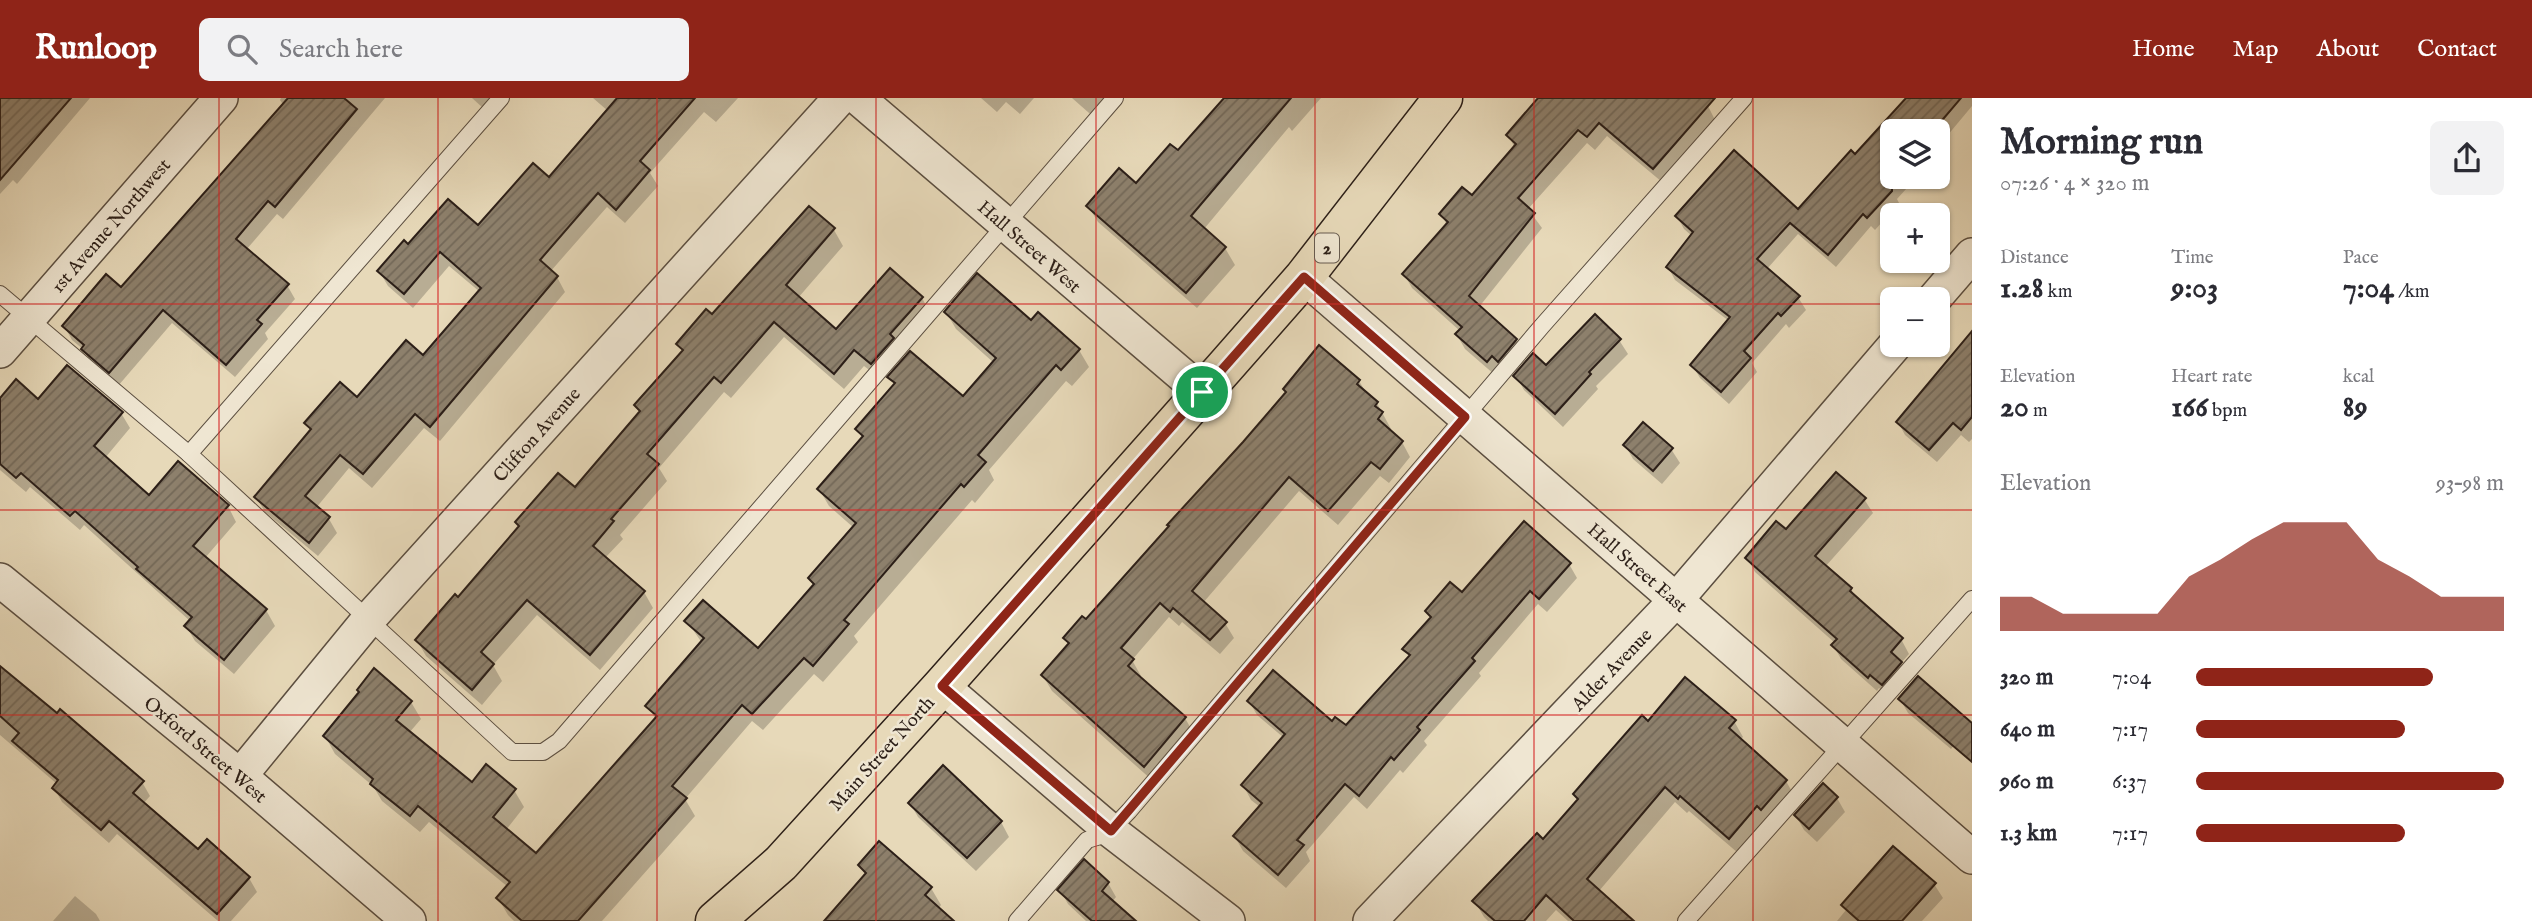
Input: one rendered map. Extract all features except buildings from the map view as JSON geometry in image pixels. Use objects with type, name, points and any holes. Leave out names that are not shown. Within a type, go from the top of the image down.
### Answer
[{"type":"main road","name":"Main Street North","points":[[715,921],[781,863],[942,686],[1304,277],[1443,98]]},
{"type":"main road","name":"Main Street North","points":[[748,921],[781,863]]},
{"type":"street","name":"1st Avenue Northwest","points":[[0,351],[221,98]]},
{"type":"street","name":"Clifton Avenue","points":[[240,776],[368,620],[840,98]]},
{"type":"street","name":"Hall Street West","points":[[858,98],[1202,392]]},
{"type":"street","points":[[1944,287],[1972,255]]},
{"type":"street","name":"Hall Street East","points":[[1304,277],[1972,857]]},
{"type":"street","name":"Alder Avenue","points":[[1370,921],[1676,600],[1885,357]]},
{"type":"street","name":"Oxford Street West","points":[[0,580],[240,776],[409,921]]},
{"type":"street","points":[[942,686],[1111,831],[1228,921]]},
{"type":"lane","points":[[188,454],[500,98]]},
{"type":"lane","points":[[0,294],[188,454],[512,752],[543,752],[559,741],[1115,98]]},
{"type":"lane","points":[[1017,921],[1087,840],[1111,831],[1465,417],[1744,98]]},
{"type":"lane","points":[[1686,921],[1972,599]]},
{"type":"route","points":[[1304,277],[1465,417],[1111,831],[942,686],[1202,392],[1304,277]]}]
